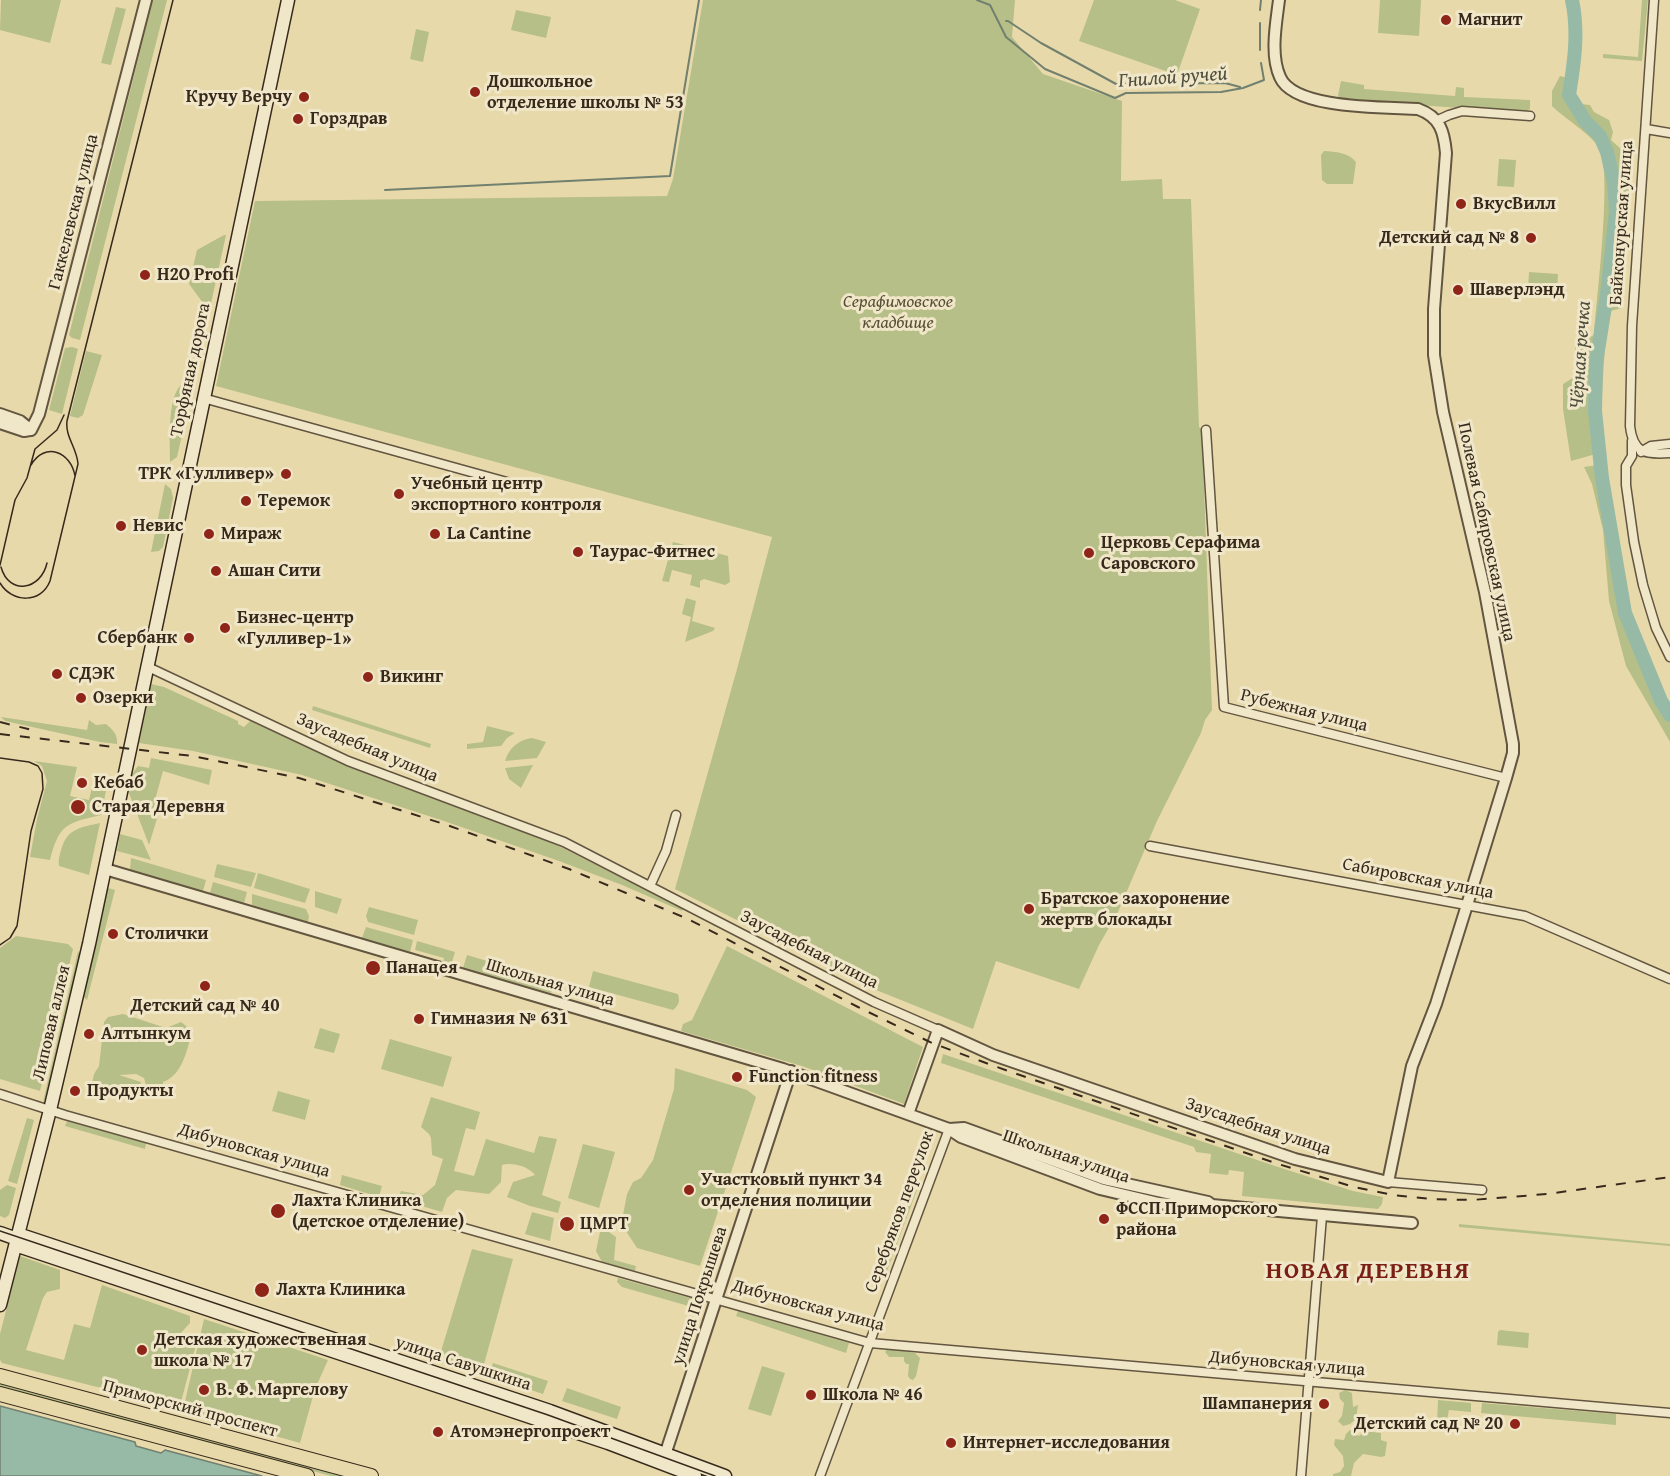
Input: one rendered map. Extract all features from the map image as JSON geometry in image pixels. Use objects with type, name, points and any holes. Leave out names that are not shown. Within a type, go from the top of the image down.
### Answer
[{"type":"main road","name":"Торфяная дорога","points":[[129,748],[288,0]]},
{"type":"main road","name":"Липовая аллея","points":[[0,1305],[50,1110],[105,869],[129,748]]},
{"type":"main road","name":"улица Савушкина","points":[[0,1233],[17,1239],[24,1236],[550,1411],[664,1458],[725,1476]]},
{"type":"main road","name":"Приморский проспект","points":[[0,1376],[371,1476]]},
{"type":"main road","name":"Приморский проспект","points":[[0,1394],[307,1476]]},
{"type":"main road","name":"улица Савушкина","points":[[664,1458],[695,1476]]},
{"type":"street","name":"Гаккелевская улица","points":[[31,430],[39,414],[146,0]]},
{"type":"street","points":[[1279,0],[1276,60],[1280,78],[1285,86],[1303,97],[1333,103],[1418,109],[1438,120],[1462,111],[1530,116]]},
{"type":"street","name":"Байконурская улица","points":[[1654,0],[1629,370],[1630,426],[1637,446],[1626,466],[1626,485],[1635,549],[1643,585],[1653,617],[1670,657]]},
{"type":"street","name":"Полевая Сабировская улица","points":[[1388,1182],[1414,1059],[1436,1004],[1513,753],[1485,592],[1443,412],[1434,355],[1434,309],[1446,153],[1438,120]]},
{"type":"street","points":[[1646,129],[1670,133]]},
{"type":"street","points":[[203,398],[507,482]]},
{"type":"street","points":[[0,414],[21,421],[31,430]]},
{"type":"street","points":[[0,423],[24,431],[31,430]]},
{"type":"street","name":"Рубежная улица","points":[[1206,430],[1224,707],[1506,778]]},
{"type":"street","points":[[1637,446],[1670,444]]},
{"type":"street","points":[[1637,446],[1652,454],[1670,453]]},
{"type":"street","points":[[1632,456],[1637,446]]},
{"type":"street","name":"Заусадебная улица","points":[[146,666],[374,772],[564,842],[874,1002],[993,1055],[1294,1159],[1388,1182],[1482,1190]]},
{"type":"street","points":[[650,886],[666,851],[676,815]]},
{"type":"street","name":"Сабировская улица","points":[[1150,846],[1525,916],[1670,979]]},
{"type":"street","name":"Школьная улица","points":[[105,869],[791,1071],[949,1129],[961,1137],[1101,1189],[1159,1203],[1208,1208],[1212,1205],[1412,1224]]},
{"type":"street","points":[[908,1114],[938,1030]]},
{"type":"street","name":"улица Покрышева","points":[[664,1458],[791,1071]]},
{"type":"street","name":"Дибуновская улица","points":[[0,1094],[870,1343],[1670,1413]]},
{"type":"street","name":"Серебряков переулок","points":[[820,1476],[949,1129]]},
{"type":"street","points":[[1301,1476],[1322,1216]]},
{"type":"green space","points":[[1,0],[61,0],[50,43],[0,30]]},
{"type":"green space","points":[[153,0],[167,0],[80,340],[69,335]]},
{"type":"green space","name":"Серафимовское кладбище","points":[[703,0],[1015,0],[1012,37],[1043,74],[1122,101],[1121,181],[1162,179],[1163,199],[1191,199],[1212,710],[1205,720],[1201,733],[1157,821],[1118,912],[1099,945],[1079,989],[996,961],[973,1029],[876,990],[675,889],[772,537],[216,386],[255,201],[667,196],[673,179]]},
{"type":"green space","points":[[1094,0],[1175,0],[1200,9],[1177,75],[1079,41]]},
{"type":"green space","points":[[1380,0],[1421,0],[1419,36],[1378,33]]},
{"type":"green space","points":[[1642,0],[1648,0],[1642,61],[1603,58],[1603,54],[1638,57]]},
{"type":"green space","points":[[116,7],[126,9],[111,65],[101,63]]},
{"type":"green space","points":[[516,10],[551,17],[546,38],[511,30]]},
{"type":"green space","points":[[416,29],[429,32],[423,62],[410,59]]},
{"type":"green space","points":[[1560,76],[1572,79],[1574,83],[1572,96],[1581,104],[1590,105],[1594,112],[1609,120],[1613,132],[1611,140],[1621,149],[1624,170],[1631,188],[1622,308],[1607,312],[1601,411],[1603,452],[1571,461],[1563,409],[1563,384],[1576,376],[1575,344],[1594,335],[1603,238],[1604,182],[1603,161],[1599,148],[1590,137],[1552,106],[1552,91]]},
{"type":"green space","points":[[1341,81],[1364,85],[1364,89],[1455,96],[1456,87],[1464,88],[1464,97],[1530,100],[1530,109],[1523,113],[1342,99],[1338,96]]},
{"type":"green space","points":[[1324,151],[1346,154],[1356,162],[1353,184],[1327,184],[1322,180],[1321,155]]},
{"type":"green space","points":[[1499,159],[1516,160],[1514,187],[1497,186]]},
{"type":"green space","points":[[226,235],[210,308],[206,307],[189,284],[197,250]]},
{"type":"green space","points":[[1529,272],[1558,274],[1557,291],[1528,289]]},
{"type":"green space","points":[[65,348],[78,349],[62,414],[49,410]]},
{"type":"green space","points":[[86,351],[102,355],[83,415],[78,418],[70,416]]},
{"type":"green space","points":[[181,385],[193,387],[177,457],[170,462],[171,410],[173,400]]},
{"type":"green space","points":[[1598,465],[1623,613],[1659,700],[1670,718],[1670,742],[1626,666],[1609,601],[1603,530],[1592,484],[1584,467]]},
{"type":"green space","points":[[165,484],[171,489],[173,498],[163,547],[159,551],[151,552]]},
{"type":"green space","points":[[673,542],[728,556],[730,582],[725,585],[704,579],[700,581],[700,588],[690,585],[692,575],[672,570],[669,582],[662,581]]},
{"type":"green space","points":[[686,598],[696,601],[692,621],[715,628],[713,631],[685,642],[691,617],[682,614]]},
{"type":"green space","points":[[151,684],[164,687],[238,721],[238,724],[244,727],[251,720],[391,783],[515,826],[683,909],[682,911],[559,861],[302,775],[193,751],[139,743]]},
{"type":"green space","points":[[313,706],[431,744],[430,748],[312,710]]},
{"type":"green space","points":[[1,717],[87,730],[89,720],[96,725],[106,724],[116,735],[117,744],[5,721]]},
{"type":"green space","points":[[487,726],[515,733],[501,746],[467,749],[467,744],[483,742]]},
{"type":"green space","points":[[532,738],[546,742],[537,758],[505,761],[515,745]]},
{"type":"green space","points":[[151,758],[212,770],[209,785],[163,771],[155,800],[162,802],[149,845],[129,793],[132,774],[138,766],[149,768]]},
{"type":"green space","points":[[34,761],[77,767],[70,796],[89,800],[92,787],[106,791],[101,815],[80,820],[66,827],[57,839],[50,860],[30,857],[47,781],[42,766]]},
{"type":"green space","points":[[533,765],[521,788],[509,779],[505,768]]},
{"type":"green space","points":[[100,823],[89,875],[59,866],[62,847],[68,836],[77,829]]},
{"type":"green space","points":[[120,834],[142,840],[151,860],[117,851]]},
{"type":"green space","points":[[131,858],[206,880],[203,891],[130,870]]},
{"type":"green space","points":[[217,864],[256,873],[251,887],[214,877]]},
{"type":"green space","points":[[258,873],[310,889],[305,903],[254,888]]},
{"type":"green space","points":[[213,882],[247,892],[244,903],[210,893]]},
{"type":"green space","points":[[108,888],[115,890],[87,1000],[83,996]]},
{"type":"green space","points":[[315,891],[342,899],[337,914],[315,907]]},
{"type":"green space","points":[[252,894],[306,909],[309,916],[308,922],[252,905]]},
{"type":"green space","points":[[369,907],[418,920],[414,935],[368,922],[366,916]]},
{"type":"green space","points":[[366,927],[413,940],[410,952],[362,938]]},
{"type":"green space","points":[[16,936],[68,944],[73,949],[40,1091],[0,1079],[0,948]]},
{"type":"green space","points":[[417,941],[455,952],[451,965],[443,963],[444,958],[415,950]]},
{"type":"green space","points":[[727,946],[923,1047],[904,1104],[802,1066],[681,1031],[683,1024],[692,1020]]},
{"type":"green space","points":[[78,951],[80,956],[47,1098],[43,1102]]},
{"type":"green space","points":[[467,955],[555,981],[551,993],[463,968]]},
{"type":"green space","points":[[593,971],[678,994],[677,1007],[673,1010],[589,987]]},
{"type":"green space","points":[[123,1014],[166,1028],[181,1022],[191,1036],[179,1069],[163,1082],[163,1094],[157,1099],[149,1096],[144,1078],[136,1074],[119,1075],[141,1082],[138,1092],[114,1085],[113,1091],[108,1094],[95,1088],[92,1083],[99,1066],[104,1022],[108,1017]]},
{"type":"green space","points":[[320,1028],[340,1034],[334,1053],[314,1048]]},
{"type":"green space","points":[[390,1039],[452,1057],[443,1087],[381,1069]]},
{"type":"green space","points":[[943,1054],[1275,1166],[1353,1191],[1383,1197],[1382,1204],[1378,1209],[1242,1196],[1244,1172],[1229,1170],[1228,1175],[1209,1173],[1211,1154],[1196,1152],[1194,1147],[941,1063]]},
{"type":"green space","points":[[675,1068],[747,1090],[756,1097],[700,1266],[637,1248],[624,1228],[623,1215],[627,1194],[633,1182],[641,1178],[653,1160],[674,1089]]},
{"type":"green space","points":[[278,1091],[310,1100],[305,1120],[272,1111]]},
{"type":"green space","points":[[431,1097],[480,1112],[475,1130],[466,1128],[454,1171],[474,1176],[486,1139],[534,1153],[539,1136],[557,1139],[542,1195],[561,1202],[558,1213],[507,1197],[513,1182],[535,1175],[524,1167],[510,1164],[502,1165],[501,1182],[489,1194],[456,1190],[447,1198],[442,1212],[398,1199],[401,1191],[423,1195],[435,1185],[443,1159],[432,1155],[431,1138],[421,1127]]},
{"type":"green space","points":[[27,1118],[34,1120],[17,1184],[8,1181]]},
{"type":"green space","points":[[67,1121],[146,1143],[145,1149],[65,1126]]},
{"type":"green space","points":[[583,1144],[615,1152],[599,1208],[568,1198]]},
{"type":"green space","points":[[342,1175],[382,1186],[379,1197],[340,1185]]},
{"type":"green space","points":[[7,1185],[16,1188],[9,1215],[5,1218],[0,1216],[0,1190]]},
{"type":"green space","points":[[911,1188],[917,1190],[887,1271],[881,1269]]},
{"type":"green space","points":[[532,1212],[554,1218],[550,1241],[525,1234]]},
{"type":"green space","points":[[1459,1224],[1670,1244],[1670,1246],[1459,1227]]},
{"type":"green space","points":[[600,1232],[609,1232],[616,1237],[614,1260],[636,1266],[635,1271],[602,1262],[596,1251]]},
{"type":"green space","points":[[472,1249],[513,1259],[481,1375],[438,1361]]},
{"type":"green space","points":[[20,1256],[60,1270],[60,1289],[47,1292],[43,1298],[26,1350],[64,1360],[74,1324],[90,1328],[102,1285],[190,1316],[190,1323],[178,1336],[181,1342],[196,1345],[181,1402],[177,1406],[121,1390],[97,1387],[2,1363],[0,1334]]},
{"type":"green space","points":[[618,1278],[694,1299],[692,1307],[622,1287],[617,1282]]},
{"type":"green space","points":[[738,1311],[849,1343],[846,1353],[736,1316]]},
{"type":"green space","points":[[204,1319],[328,1360],[315,1389],[300,1443],[183,1410]]},
{"type":"green space","points":[[1500,1330],[1529,1333],[1528,1348],[1497,1345]]},
{"type":"green space","points":[[888,1348],[915,1353],[920,1358],[913,1380],[908,1376],[909,1364],[906,1364],[904,1357],[889,1357],[885,1352]]},
{"type":"green space","points":[[493,1363],[548,1381],[543,1394],[488,1376]]},
{"type":"green space","points":[[762,1366],[785,1373],[771,1416],[748,1409]]},
{"type":"green space","points":[[0,1383],[346,1476],[331,1476],[10,1390],[0,1387]]},
{"type":"green space","points":[[567,1388],[621,1407],[617,1419],[562,1401]]},
{"type":"green space","points":[[1345,1390],[1352,1393],[1353,1407],[1358,1405],[1356,1419],[1343,1426],[1338,1421],[1342,1416],[1344,1403],[1339,1393]]},
{"type":"green space","points":[[1438,1400],[1471,1403],[1471,1412],[1449,1410],[1446,1424],[1437,1424]]},
{"type":"green space","points":[[1482,1403],[1616,1414],[1616,1425],[1481,1413]]},
{"type":"green space","points":[[1350,1430],[1359,1436],[1364,1431],[1381,1433],[1381,1440],[1387,1442],[1385,1456],[1363,1454],[1354,1463],[1351,1476],[1333,1476],[1344,1466],[1343,1456],[1334,1445],[1335,1439],[1344,1440]]},
{"type":"shaded area","points":[[0,1406],[135,1442],[136,1446],[161,1453],[165,1450],[262,1476],[0,1476]]},
{"type":"waterway","points":[[385,190],[670,176],[699,0]]},
{"type":"waterway","name":"Гнилой ручей","points":[[977,0],[990,5],[1006,37],[1045,69],[1115,98],[1126,93],[1221,92],[1243,88],[1264,80],[1261,63]]},
{"type":"waterway","points":[[1260,10],[1261,0]]},
{"type":"waterway","name":"Чёрная речка","points":[[1572,0],[1575,36],[1569,95],[1585,121],[1600,136],[1607,152],[1614,182],[1616,212],[1607,294],[1596,363],[1595,411],[1602,478],[1625,613],[1661,701],[1670,715]]},
{"type":"waterway","points":[[1006,21],[1116,84],[1225,83],[1240,87]]},
{"type":"waterway","points":[[1260,23],[1260,50]]},
{"type":"tram line","points":[[0,583],[5,590],[26,598],[40,594],[50,581],[78,464],[67,421],[173,0]]},
{"type":"tram line","points":[[0,565],[15,500],[27,478],[35,449],[57,430],[64,415]]},
{"type":"tram line","points":[[31,465],[43,453],[57,452],[68,461],[75,476]]},
{"type":"tram line","points":[[1,567],[11,582],[17,586],[25,586],[38,579],[47,563]]},
{"type":"tram line","points":[[0,758],[29,762],[38,766],[42,773],[43,789],[31,831],[17,926],[10,938],[0,945]]},
{"type":"tram line","points":[[0,1231],[548,1415],[715,1476]]},
{"type":"railway","points":[[0,722],[32,730]]},
{"type":"railway","points":[[0,734],[193,756],[299,778],[447,825],[569,869],[688,919],[932,1043],[1275,1163],[1354,1187],[1393,1195],[1472,1200],[1547,1194],[1670,1177]]},
{"type":"place","name":"Магнит","points":[[1446,20]]},
{"type":"place","name":"Дошкольное отделение школы № 53","points":[[475,92]]},
{"type":"place","name":"Кручу Верчу","points":[[304,97]]},
{"type":"place","name":"Горздрав","points":[[298,119]]},
{"type":"place","name":"ВкусВилл","points":[[1461,204]]},
{"type":"place","name":"Детский сад № 8","points":[[1531,238]]},
{"type":"place","name":"H2O Profi","points":[[145,275]]},
{"type":"place","name":"Шаверлэнд","points":[[1458,290]]},
{"type":"place","name":"ТРК «Гулливер»","points":[[286,474]]},
{"type":"place","name":"Учебный центр экспортного контроля","points":[[399,494]]},
{"type":"place","name":"Теремок","points":[[246,501]]},
{"type":"place","name":"Невис","points":[[121,526]]},
{"type":"place","name":"Мираж","points":[[209,534]]},
{"type":"place","name":"La Cantine","points":[[435,534]]},
{"type":"place","name":"Таурас-Фитнес","points":[[578,552]]},
{"type":"place","name":"Церковь Серафима Саровского","points":[[1089,553]]},
{"type":"place","name":"Ашан Сити","points":[[216,571]]},
{"type":"place","name":"Бизнес-центр «Гулливер-1»","points":[[225,628]]},
{"type":"place","name":"Сбербанк","points":[[189,638]]},
{"type":"place","name":"СДЭК","points":[[57,674]]},
{"type":"place","name":"Викинг","points":[[368,677]]},
{"type":"place","name":"Озерки","points":[[81,698]]},
{"type":"place","name":"Кебаб","points":[[82,783]]},
{"type":"place","name":"Старая Деревня","points":[[78,807]]},
{"type":"place","name":"Братское захоронение жертв блокады","points":[[1029,909]]},
{"type":"place","name":"Столички","points":[[113,934]]},
{"type":"place","name":"Панацея","points":[[373,968]]},
{"type":"place","name":"Детский сад № 40","points":[[205,986]]},
{"type":"place","name":"Гимназия № 631","points":[[419,1019]]},
{"type":"place","name":"Алтынкум","points":[[89,1034]]},
{"type":"place","name":"Function fitness","points":[[737,1077]]},
{"type":"place","name":"Продукты","points":[[75,1091]]},
{"type":"place","name":"Участковый пункт 34 отделения полиции","points":[[689,1190]]},
{"type":"place","name":"Лахта Клиника (детское отделение)","points":[[278,1211]]},
{"type":"place","name":"ФССП Приморского района","points":[[1104,1219]]},
{"type":"place","name":"ЦМРТ","points":[[567,1224]]},
{"type":"place","name":"Лахта Клиника","points":[[262,1290]]},
{"type":"place","name":"Детская художественная школа № 17","points":[[142,1350]]},
{"type":"place","name":"В. Ф. Маргелову","points":[[204,1390]]},
{"type":"place","name":"Школа № 46","points":[[811,1395]]},
{"type":"place","name":"Шампанерия","points":[[1324,1404]]},
{"type":"place","name":"Детский сад № 20","points":[[1515,1424]]},
{"type":"place","name":"Атомэнергопроект","points":[[438,1432]]},
{"type":"place","name":"Интернет-исследования","points":[[951,1443]]},
{"type":"district","name":"НОВАЯ ДЕРЕВНЯ","points":[[1368,1272]]}]
